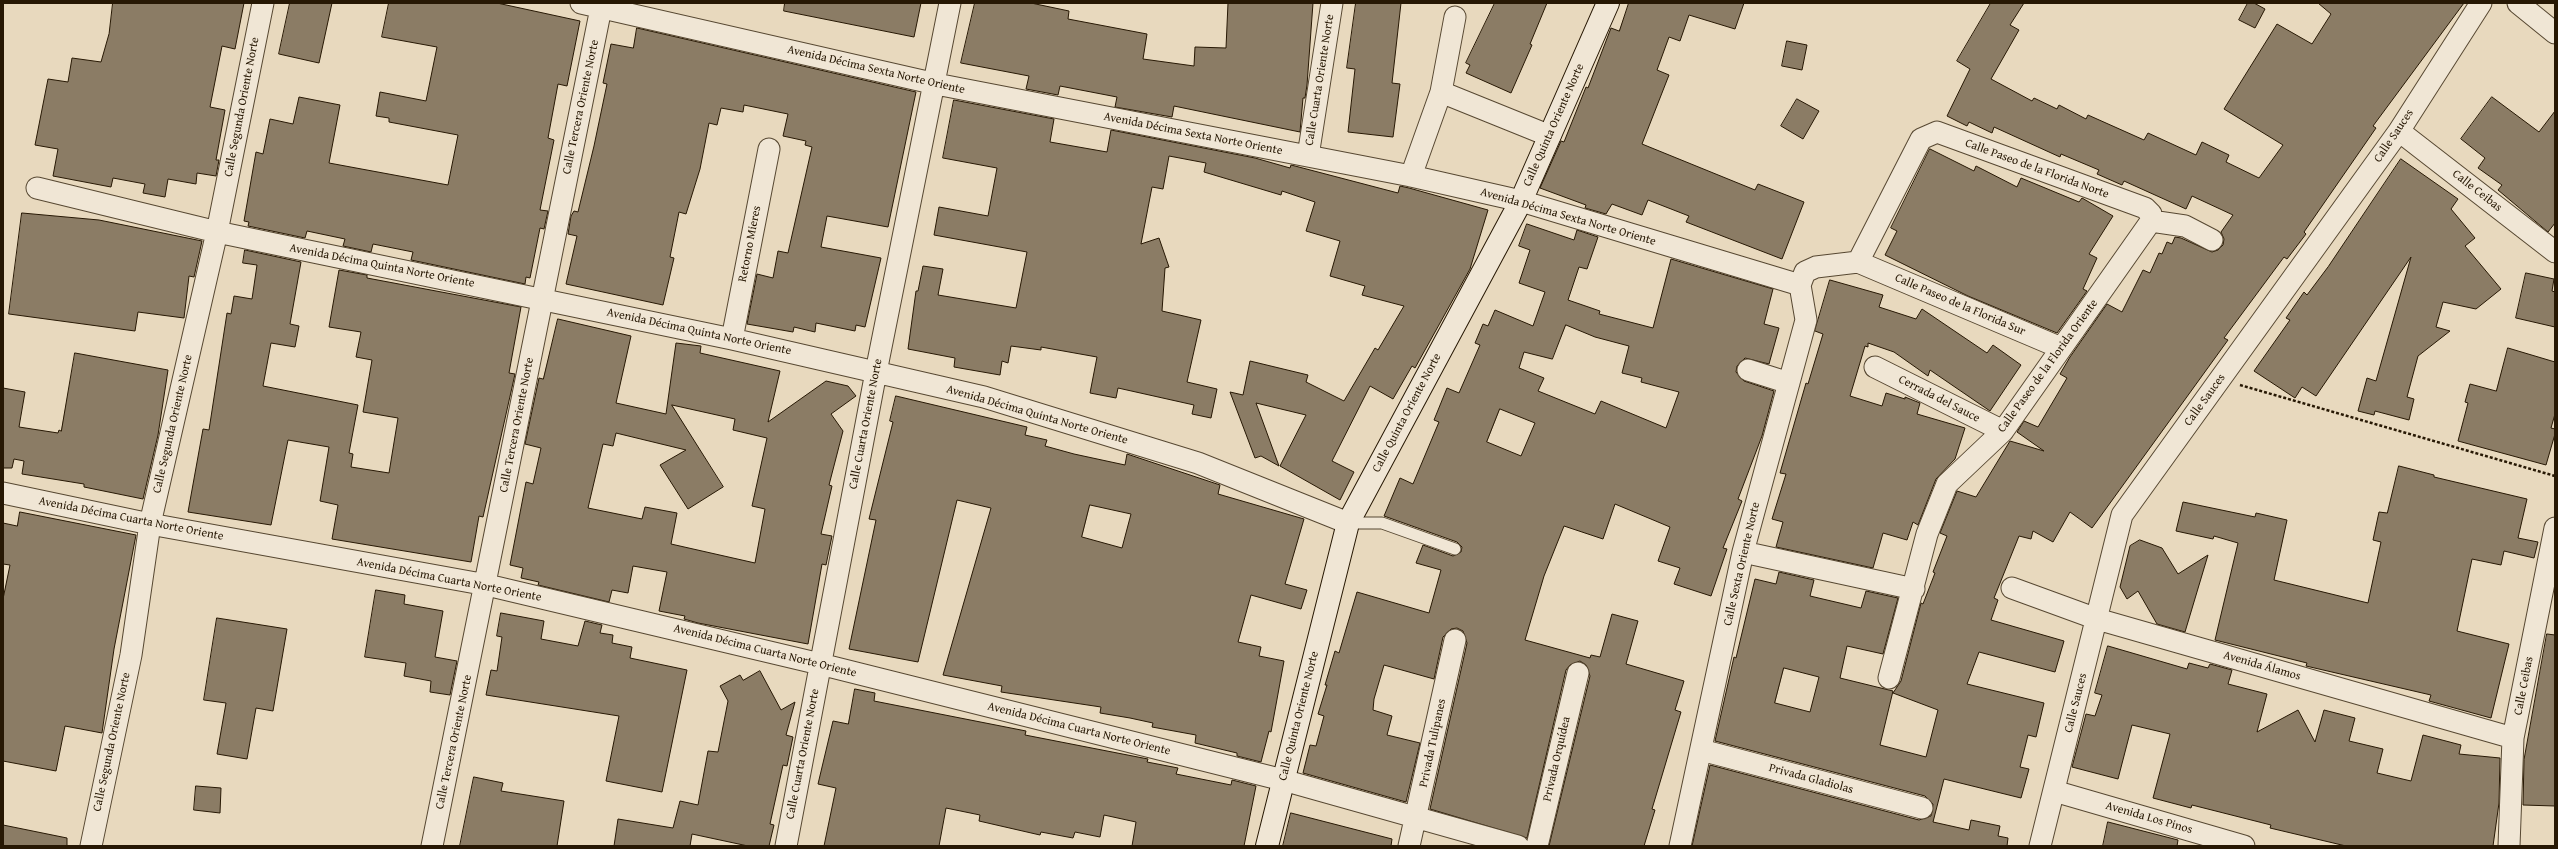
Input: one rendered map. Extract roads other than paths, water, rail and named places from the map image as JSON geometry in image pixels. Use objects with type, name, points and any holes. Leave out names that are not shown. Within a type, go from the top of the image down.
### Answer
[{"type":"street","name":"Calle Segunda Oriente Norte","points":[[91,846],[131,655],[150,524],[217,232],[263,3]]},
{"type":"street","name":"Avenida Décima Sexta Norte Oriente","points":[[581,3],[602,5],[936,84],[1410,176],[1521,201],[1800,285]]},
{"type":"street","name":"Calle Cuarta Oriente Norte","points":[[786,846],[876,372],[936,84],[950,3]]},
{"type":"street","name":"Calle Cuarta Oriente Norte","points":[[1308,156],[1332,3]]},
{"type":"street","name":"Calle Quinta Oriente Norte","points":[[1267,846],[1348,523],[1521,201],[1608,3]]},
{"type":"street","name":"Calle Sauces","points":[[2040,846],[2122,515],[2399,131],[2481,3]]},
{"type":"street","points":[[2518,3],[2555,33]]},
{"type":"street","name":"Calle Tercera Oriente Norte","points":[[432,846],[487,585],[541,298],[602,5]]},
{"type":"street","points":[[1410,176],[1441,92],[1454,17]]},
{"type":"street","points":[[1441,92],[1550,136]]},
{"type":"street","name":"Calle Ceibas","points":[[2399,131],[2555,252]]},
{"type":"street","name":"Calle Paseo de la Florida Norte","points":[[1858,262],[1921,139],[1929,134],[1937,132],[2148,215],[2185,226],[2212,240]]},
{"type":"street","name":"Retorno Mieres","points":[[732,339],[769,148]]},
{"type":"street","name":"Avenida Décima Quinta Norte Oriente","points":[[37,188],[217,232],[541,298],[732,339],[984,397],[1198,463],[1348,523]]},
{"type":"street","name":"Calle Paseo de la Florida Oriente","points":[[1889,678],[1914,589],[1927,534],[1947,484],[2003,431],[2061,348],[2148,215]]},
{"type":"street","points":[[1800,285],[1805,272],[1816,267],[1858,262]]},
{"type":"street","name":"Calle Paseo de la Florida Sur","points":[[1858,262],[2061,348]]},
{"type":"street","name":"Calle Sexta Oriente Norte","points":[[1680,846],[1743,552],[1806,320],[1800,285]]},
{"type":"street","name":"Cerrada del Sauce","points":[[1875,367],[2003,431]]},
{"type":"street","points":[[1748,370],[1789,383]]},
{"type":"street","name":"Avenida Décima Cuarta Norte Oriente","points":[[3,493],[150,524],[487,585],[820,664],[1283,780],[1518,846]]},
{"type":"street","name":"Calle Ceibas","points":[[2509,846],[2513,738],[2550,580],[2555,528]]},
{"type":"street","points":[[1743,552],[1914,589]]},
{"type":"street","name":"Avenida Álamos","points":[[2012,588],[2097,619],[2513,738]]},
{"type":"street","name":"Privada Tulipanes","points":[[1409,846],[1417,817],[1455,640]]},
{"type":"street","name":"Privada Orquídea","points":[[1538,846],[1578,673]]},
{"type":"street","name":"Privada Gladiolas","points":[[1700,750],[1922,808]]},
{"type":"street","name":"Avenida Los Pinos","points":[[2054,791],[2244,846]]},
{"type":"lane","points":[[1348,523],[1382,523],[1455,549]]}]
